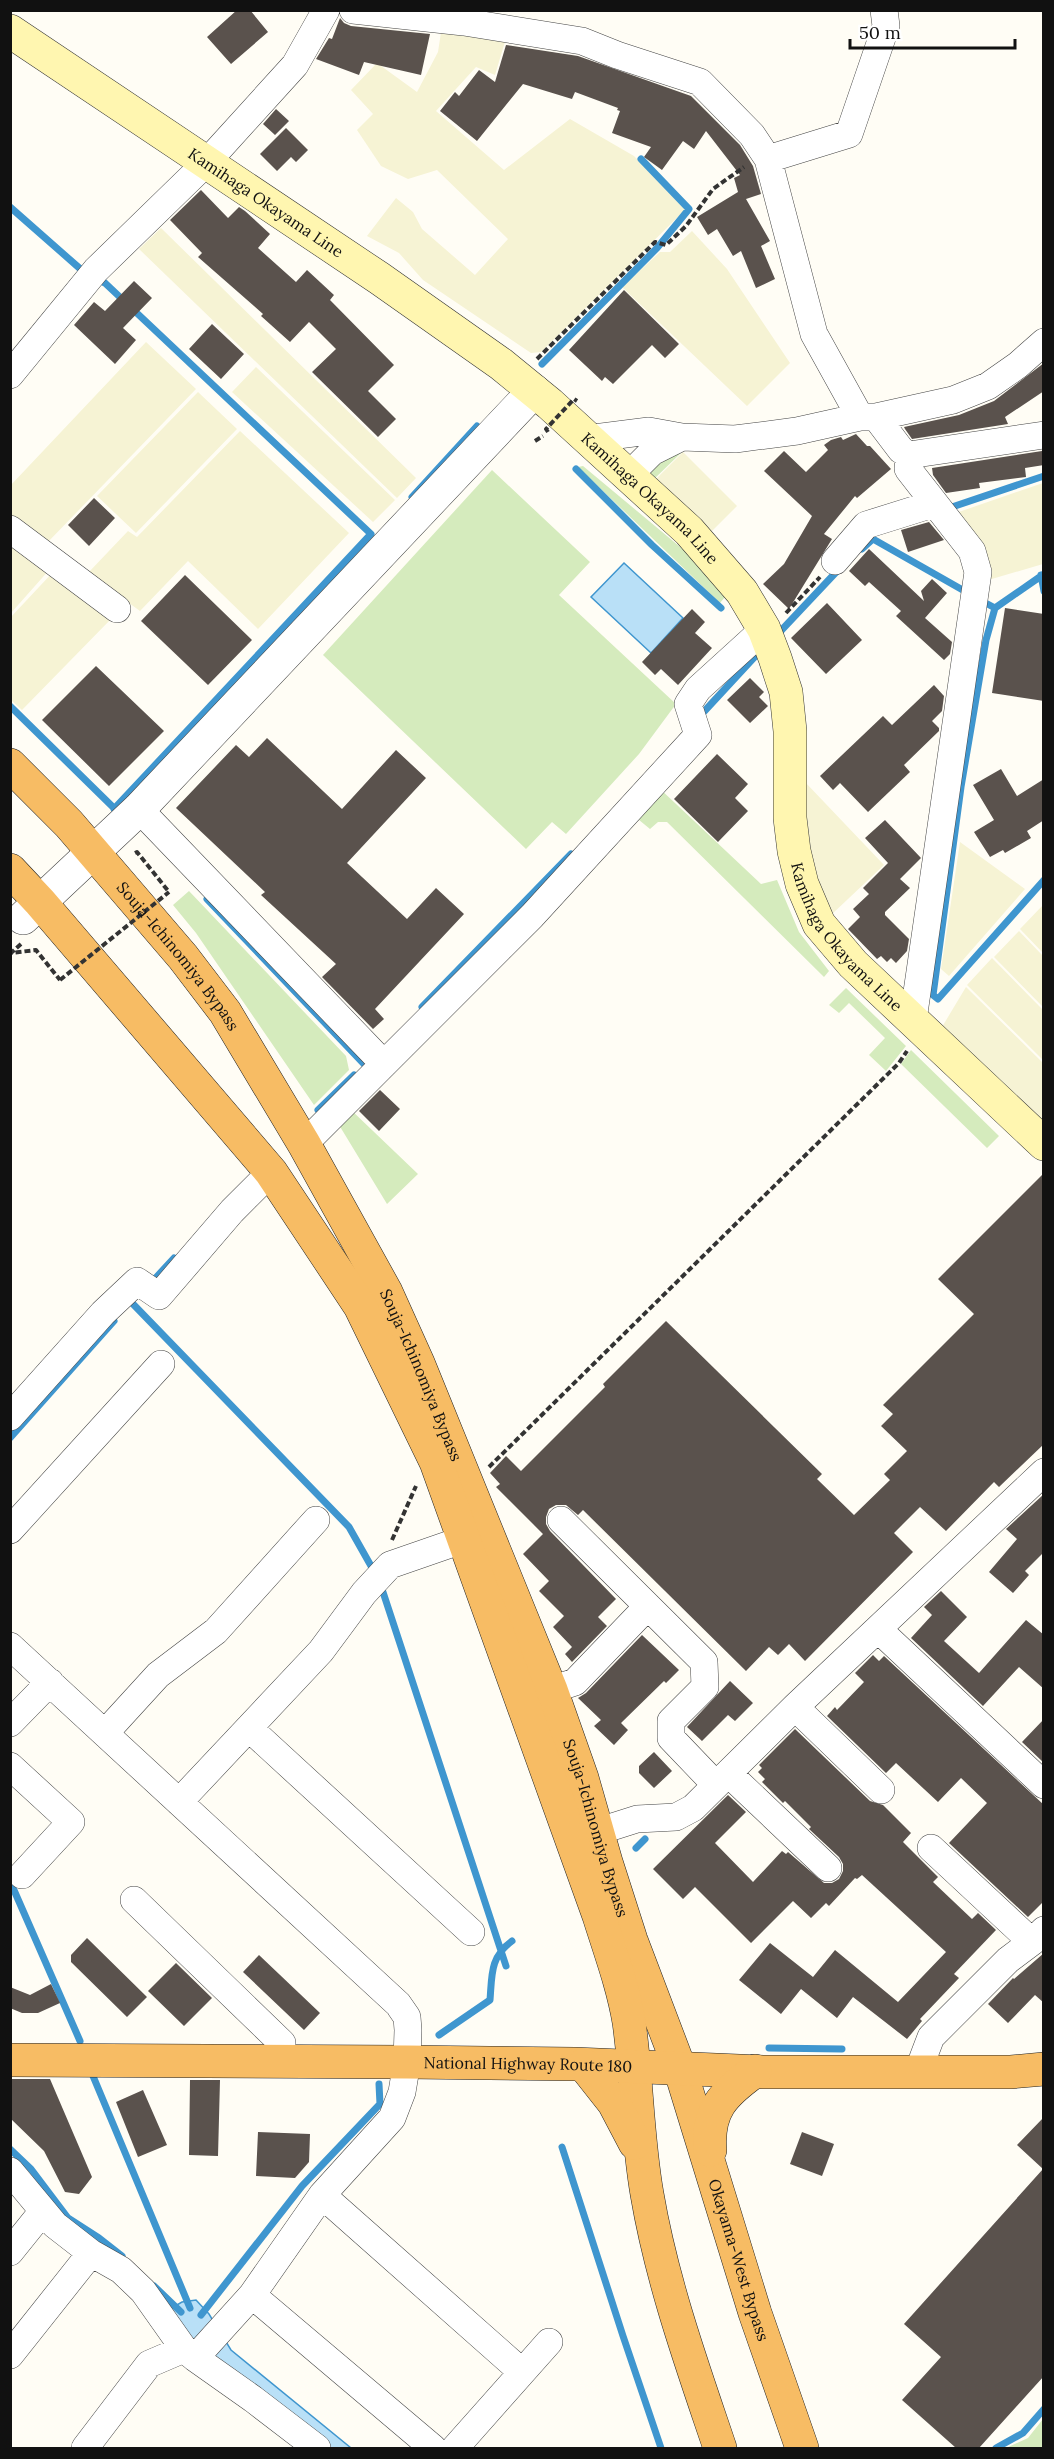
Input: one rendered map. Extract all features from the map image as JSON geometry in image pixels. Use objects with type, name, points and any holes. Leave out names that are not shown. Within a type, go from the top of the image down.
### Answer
[{"type":"highway","name":"Souja-Ichinomiya Bypass","points":[[10,765],[57,809],[183,957],[225,1012],[304,1144],[386,1292],[418,1363],[551,1690],[582,1778],[596,1832],[631,1940],[680,2068]]},
{"type":"highway","name":"Souja-Ichinomiya Bypass","points":[[10,870],[23,926],[271,1172],[360,1306],[436,1462],[465,1539],[599,1916],[627,2013],[635,2067]]},
{"type":"highway","name":"National Highway Route 180","points":[[10,2060],[407,2062],[584,2065],[755,2072],[1011,2072],[1044,2069]]},
{"type":"highway","points":[[584,2065],[614,2103],[629,2128],[641,2157]]},
{"type":"highway","points":[[635,2067],[641,2157],[655,2235],[667,2286],[720,2448]]},
{"type":"highway","name":"Okayama-West Bypass","points":[[680,2068],[755,2313],[801,2448]]},
{"type":"highway","points":[[710,2162],[708,2130],[714,2111],[755,2072]]},
{"type":"main road","name":"Kamihaga Okayama Line","points":[[10,30],[379,278],[501,364],[533,377],[550,404],[697,540],[742,592],[769,641],[786,693],[790,731],[790,818],[794,851],[802,884],[819,924],[910,1030],[1044,1144]]},
{"type":"street","points":[[10,375],[91,277],[207,162],[295,64],[326,10]]},
{"type":"street","points":[[353,10],[464,22],[582,41],[700,82],[752,135],[768,159],[814,334],[868,417],[909,455],[1044,435]]},
{"type":"street","points":[[768,159],[849,134],[886,26],[884,10]]},
{"type":"street","points":[[586,439],[649,431],[682,437],[735,439],[796,431],[953,400],[988,387],[1044,342]]},
{"type":"street","points":[[23,926],[93,853],[133,825],[533,377]]},
{"type":"street","points":[[629,475],[652,452],[682,437]]},
{"type":"street","points":[[909,455],[908,469],[972,551],[978,572],[910,1030]]},
{"type":"street","points":[[835,561],[866,525],[938,509]]},
{"type":"street","points":[[10,529],[117,609]]},
{"type":"street","points":[[304,1144],[377,1058],[532,916],[698,735],[688,704],[698,689],[769,641]]},
{"type":"street","points":[[133,825],[377,1058]]},
{"type":"street","points":[[10,1417],[103,1313],[137,1281],[159,1296],[232,1211],[271,1172]]},
{"type":"street","points":[[10,1530],[161,1364]]},
{"type":"street","points":[[596,1832],[637,1819],[676,1817],[693,1808],[795,1707],[1044,1472]]},
{"type":"street","points":[[105,1733],[158,1675],[216,1631],[316,1520]]},
{"type":"street","points":[[561,1520],[704,1662],[705,1687],[671,1720],[671,1738],[828,1868]]},
{"type":"street","points":[[179,1802],[321,1651],[364,1593],[390,1565],[465,1539]]},
{"type":"street","points":[[551,1690],[574,1682],[647,1607]]},
{"type":"street","points":[[879,1630],[1044,1785]]},
{"type":"street","points":[[10,1646],[398,2004],[406,2018],[408,2030],[407,2062],[402,2092],[392,2118],[322,2195],[252,2295],[221,2330],[194,2352],[149,2364],[84,2448]]},
{"type":"street","points":[[10,1723],[50,1682]]},
{"type":"street","points":[[795,1707],[881,1790]]},
{"type":"street","points":[[249,1728],[471,1932]]},
{"type":"street","points":[[10,1766],[71,1822],[22,1875]]},
{"type":"street","points":[[922,2072],[923,2058],[931,2037],[1008,1960],[1038,1936],[931,1848]]},
{"type":"street","points":[[134,1900],[282,2043],[282,2063]]},
{"type":"street","points":[[10,2171],[55,2225],[91,2253],[121,2270],[143,2291],[194,2352],[317,2448]]},
{"type":"street","points":[[322,2195],[522,2372]]},
{"type":"street","points":[[10,2252],[43,2211]]},
{"type":"street","points":[[10,2355],[91,2253]]},
{"type":"street","points":[[252,2295],[433,2448]]},
{"type":"street","points":[[454,2448],[549,2342]]},
{"type":"path","points":[[533,377],[544,354],[655,242],[666,245],[686,225],[713,189],[750,163],[768,159]]},
{"type":"path","points":[[548,432],[546,429],[574,399],[577,401]]},
{"type":"path","points":[[535,441],[542,435]]},
{"type":"path","points":[[769,641],[777,622],[835,561]]},
{"type":"path","points":[[23,926],[36,950],[60,980],[169,892],[133,825]]},
{"type":"path","points":[[483,1474],[899,1063],[910,1030]]},
{"type":"path","points":[[391,1543],[420,1478]]},
{"type":"shaded area","points":[[442,26],[507,35],[495,75],[476,67],[436,111],[504,170],[570,119],[634,156],[686,209],[541,352],[531,353],[423,280],[399,253],[367,236],[396,198],[413,212],[422,229],[475,275],[508,239],[437,170],[408,179],[381,166],[357,130],[373,114],[351,90],[377,63],[417,92],[438,52]]},
{"type":"shaded area","points":[[161,228],[416,478],[397,498],[139,249]]},
{"type":"shaded area","points":[[692,231],[727,269],[790,363],[747,406],[622,287],[660,252],[670,252]]},
{"type":"shaded area","points":[[146,342],[196,389],[46,544],[11,519],[10,486]]},
{"type":"shaded area","points":[[256,367],[395,500],[373,522],[232,392]]},
{"type":"shaded area","points":[[198,392],[237,429],[136,533],[97,496]]},
{"type":"shaded area","points":[[240,431],[349,533],[258,629],[188,561],[140,611],[88,573],[128,531],[137,537]]},
{"type":"shaded area","points":[[683,452],[737,506],[708,535],[653,482]]},
{"type":"shaded area","points":[[1043,483],[1043,564],[985,581],[953,514]]},
{"type":"shaded area","points":[[11,539],[50,569],[11,613]]},
{"type":"shaded area","points":[[54,571],[112,618],[22,710],[11,700],[10,618]]},
{"type":"shaded area","points":[[805,782],[884,865],[830,916],[815,879],[805,816]]},
{"type":"shaded area","points":[[960,842],[1025,889],[949,976],[941,969]]},
{"type":"shaded area","points":[[1043,905],[1043,953],[1020,929]]},
{"type":"shaded area","points":[[1019,931],[1043,956],[1043,1007],[994,957]]},
{"type":"shaded area","points":[[992,958],[1043,1010],[1043,1060],[967,985]]},
{"type":"shaded area","points":[[966,987],[1043,1063],[1043,1121],[942,1027]]},
{"type":"green space","points":[[682,452],[652,481],[649,470],[654,462]]},
{"type":"green space","points":[[583,466],[685,551],[725,597],[720,603],[578,467]]},
{"type":"green space","points":[[492,470],[590,562],[559,595],[676,704],[639,754],[566,834],[552,822],[526,849],[323,655]]},
{"type":"green space","points":[[658,787],[761,884],[777,880],[799,932],[829,971],[824,977],[667,822],[658,822],[650,829],[633,815]]},
{"type":"green space","points":[[189,891],[346,1056],[349,1070],[314,1105],[196,933],[173,905]]},
{"type":"green space","points":[[846,988],[906,1046],[886,1071],[869,1055],[885,1038],[849,1003],[839,1013],[829,1005]]},
{"type":"green space","points":[[911,1050],[999,1136],[987,1148],[901,1064]]},
{"type":"green space","points":[[349,1108],[418,1174],[387,1204],[336,1120]]},
{"type":"green space","points":[[1043,2419],[1043,2448],[1006,2448],[1028,2438]]},
{"type":"water","points":[[624,563],[683,618],[651,653],[591,597]]},
{"type":"water","points":[[196,2300],[209,2314],[231,2350],[351,2448],[325,2448],[209,2359],[168,2310],[182,2302]]},
{"type":"building","points":[[237,10],[250,10],[268,32],[231,64],[207,37]]},
{"type":"building","points":[[340,18],[351,26],[430,34],[421,75],[364,62],[359,75],[316,59],[329,38],[332,39]]},
{"type":"building","points":[[506,45],[578,56],[691,96],[740,145],[753,166],[761,194],[746,199],[770,241],[761,246],[775,279],[756,288],[741,251],[733,256],[717,229],[708,235],[697,217],[738,192],[734,178],[740,175],[706,131],[694,149],[683,141],[662,170],[644,157],[651,147],[612,133],[620,111],[617,110],[618,108],[575,92],[572,99],[523,84],[477,141],[440,111],[455,92],[459,96],[479,70],[495,82]]},
{"type":"building","points":[[276,109],[289,121],[275,135],[263,124]]},
{"type":"building","points":[[286,128],[308,150],[296,162],[291,157],[277,171],[260,154]]},
{"type":"building","points":[[201,190],[228,218],[239,207],[245,211],[270,234],[258,248],[296,282],[307,270],[334,295],[330,300],[394,365],[368,391],[396,419],[378,437],[312,372],[336,349],[309,322],[290,342],[261,316],[263,314],[198,257],[202,253],[170,220]]},
{"type":"building","points":[[134,281],[152,298],[123,328],[136,340],[115,364],[74,325],[94,302],[105,311]]},
{"type":"building","points":[[624,290],[679,344],[665,358],[652,345],[613,384],[605,377],[602,381],[569,350]]},
{"type":"building","points":[[212,324],[244,354],[221,379],[189,349]]},
{"type":"building","points":[[1044,363],[1044,391],[1005,417],[1008,424],[912,439],[904,427],[959,415],[994,401]]},
{"type":"building","points":[[856,434],[891,469],[857,498],[855,496],[824,534],[832,539],[789,609],[763,584],[784,564],[812,516],[764,471],[784,451],[806,472],[828,450],[824,445],[831,440],[841,437],[843,440]]},
{"type":"building","points":[[1042,451],[1044,465],[1025,468],[1026,477],[979,483],[980,488],[946,493],[933,475],[932,468]]},
{"type":"building","points":[[94,498],[115,518],[89,546],[68,525]]},
{"type":"building","points":[[929,522],[944,540],[908,552],[901,530]]},
{"type":"building","points":[[869,549],[924,601],[921,591],[932,579],[947,593],[925,618],[952,642],[950,654],[944,660],[896,616],[901,611],[869,582],[865,586],[849,571]]},
{"type":"building","points":[[185,575],[252,640],[208,685],[141,621]]},
{"type":"building","points":[[827,603],[862,640],[826,674],[791,638]]},
{"type":"building","points":[[1005,608],[1044,614],[1044,701],[992,693]]},
{"type":"building","points":[[692,609],[705,622],[695,633],[712,648],[678,685],[661,669],[655,675],[642,662]]},
{"type":"building","points":[[96,666],[164,731],[109,786],[42,720]]},
{"type":"building","points":[[750,678],[764,692],[759,697],[768,706],[750,723],[727,700]]},
{"type":"building","points":[[934,685],[944,696],[942,711],[932,721],[939,731],[904,765],[910,772],[868,812],[840,783],[833,790],[820,776],[883,716],[892,725]]},
{"type":"building","points":[[267,738],[342,809],[396,750],[426,778],[347,863],[407,919],[436,888],[464,914],[375,1009],[384,1019],[373,1029],[322,977],[336,964],[261,895],[265,892],[176,808],[236,745],[249,757]]},
{"type":"building","points":[[717,754],[748,784],[735,798],[748,811],[718,842],[674,799]]},
{"type":"building","points":[[1001,769],[1017,796],[1044,779],[1044,820],[1027,831],[1031,838],[1005,853],[1003,850],[990,857],[974,832],[994,820],[973,785]]},
{"type":"building","points":[[885,820],[921,858],[900,879],[910,888],[885,912],[885,915],[909,939],[907,951],[896,963],[891,958],[887,962],[881,956],[877,959],[848,929],[860,917],[853,909],[869,894],[863,888],[888,863],[865,838]]},
{"type":"building","points":[[380,1090],[400,1109],[379,1131],[359,1111]]},
{"type":"building","points":[[1044,1173],[1044,1444],[999,1487],[994,1482],[946,1531],[920,1507],[894,1533],[913,1552],[805,1661],[789,1644],[778,1655],[769,1647],[746,1671],[583,1510],[578,1515],[566,1505],[556,1505],[549,1509],[546,1517],[546,1524],[550,1531],[616,1599],[598,1617],[607,1626],[572,1662],[565,1654],[572,1647],[553,1627],[564,1616],[539,1591],[549,1581],[523,1554],[543,1534],[496,1487],[500,1484],[490,1473],[506,1456],[521,1471],[605,1387],[603,1384],[666,1321],[822,1474],[817,1479],[854,1515],[890,1480],[884,1474],[907,1451],[881,1426],[893,1414],[883,1405],[974,1314],[938,1279]]},
{"type":"building","points":[[1044,1494],[1044,1552],[1025,1571],[1029,1575],[1013,1593],[989,1572],[1017,1539],[1006,1529]]},
{"type":"building","points":[[941,1591],[967,1617],[944,1641],[979,1673],[1026,1620],[1044,1635],[1044,1689],[1019,1667],[983,1706],[911,1638],[932,1615],[924,1607]]},
{"type":"building","points":[[642,1635],[679,1670],[666,1683],[664,1681],[621,1723],[628,1730],[614,1745],[594,1726],[601,1720],[578,1698],[586,1693]]},
{"type":"building","points":[[873,1655],[879,1661],[884,1656],[1044,1805],[1044,1901],[1028,1917],[949,1843],[987,1803],[961,1778],[938,1802],[896,1763],[886,1773],[827,1716],[835,1707],[837,1710],[864,1682],[855,1673]]},
{"type":"building","points":[[730,1681],[753,1703],[735,1721],[728,1715],[702,1741],[687,1727]]},
{"type":"building","points":[[1044,1719],[1044,1763],[1022,1742]]},
{"type":"building","points":[[795,1729],[870,1801],[883,1805],[911,1833],[903,1842],[938,1877],[933,1882],[972,1919],[978,1913],[996,1930],[954,1974],[959,1978],[920,2019],[922,2021],[907,2039],[853,1997],[837,2018],[801,1989],[781,2014],[739,1980],[770,1943],[813,1977],[835,1950],[898,2002],[946,1952],[862,1875],[855,1878],[829,1906],[826,1903],[811,1918],[793,1901],[751,1943],[695,1887],[683,1899],[653,1869],[728,1795],[746,1812],[715,1843],[753,1882],[782,1851],[786,1854],[788,1852],[824,1883],[832,1883],[839,1879],[843,1871],[843,1864],[839,1857],[809,1829],[811,1827],[785,1801],[783,1803],[762,1782],[765,1779],[758,1772],[762,1768],[759,1765]]},
{"type":"building","points":[[654,1752],[672,1771],[654,1788],[639,1773],[639,1766]]},
{"type":"building","points":[[87,1938],[147,1997],[127,2017],[71,1962],[71,1955]]},
{"type":"building","points":[[1044,1953],[1044,2003],[1035,1995],[1008,2023],[988,2004],[1013,1978]]},
{"type":"building","points":[[259,1955],[320,2013],[304,2030],[243,1972]]},
{"type":"building","points":[[176,1963],[212,1998],[184,2026],[148,1991]]},
{"type":"building","points":[[51,1984],[60,2003],[38,2013],[22,2013],[10,2008],[10,1987],[30,1995]]},
{"type":"building","points":[[10,2079],[50,2079],[92,2177],[79,2194],[65,2192],[44,2151],[10,2118]]},
{"type":"building","points":[[190,2080],[220,2080],[218,2156],[189,2155]]},
{"type":"building","points":[[143,2090],[167,2145],[138,2157],[116,2102]]},
{"type":"building","points":[[1044,2117],[1044,2376],[979,2448],[956,2448],[902,2400],[941,2357],[904,2324],[1043,2169],[1017,2145]]},
{"type":"building","points":[[258,2132],[310,2134],[309,2162],[295,2178],[256,2176]]},
{"type":"building","points":[[802,2132],[834,2144],[822,2176],[790,2164]]},
{"type":"waterway","points":[[542,364],[657,248],[689,209],[641,159]]},
{"type":"waterway","points":[[10,207],[85,273]]},
{"type":"waterway","points":[[95,278],[105,283],[371,534],[114,809]]},
{"type":"waterway","points":[[412,497],[477,426]]},
{"type":"waterway","points":[[576,469],[652,545],[721,608]]},
{"type":"waterway","points":[[946,509],[1044,476]]},
{"type":"waterway","points":[[862,549],[873,539],[968,593]]},
{"type":"waterway","points":[[776,636],[840,568]]},
{"type":"waterway","points":[[1044,574],[995,608],[986,640],[961,787],[933,995],[938,999],[1044,880]]},
{"type":"waterway","points":[[1041,575],[1044,591]]},
{"type":"waterway","points":[[980,600],[995,608]]},
{"type":"waterway","points":[[699,717],[761,650]]},
{"type":"waterway","points":[[10,706],[118,812]]},
{"type":"waterway","points":[[422,1007],[571,854]]},
{"type":"waterway","points":[[207,899],[365,1065]]},
{"type":"waterway","points":[[318,1110],[354,1075]]},
{"type":"waterway","points":[[151,1283],[174,1258]]},
{"type":"waterway","points":[[133,1304],[349,1527],[375,1573]]},
{"type":"waterway","points":[[10,1438],[114,1321]]},
{"type":"waterway","points":[[381,1586],[506,1966]]},
{"type":"waterway","points":[[636,1848],[645,1839]]},
{"type":"waterway","points":[[10,1881],[80,2041]]},
{"type":"waterway","points":[[439,2035],[490,2000],[496,1960],[512,1941]]},
{"type":"waterway","points":[[769,2048],[842,2049]]},
{"type":"waterway","points":[[93,2076],[190,2308]]},
{"type":"waterway","points":[[201,2315],[302,2186],[380,2104],[379,2084]]},
{"type":"waterway","points":[[562,2147],[661,2448]]},
{"type":"waterway","points":[[10,2149],[31,2169],[68,2218],[122,2256]]},
{"type":"waterway","points":[[154,2286],[181,2312]]},
{"type":"waterway","points":[[996,2448],[1023,2433],[1044,2409]]}]
